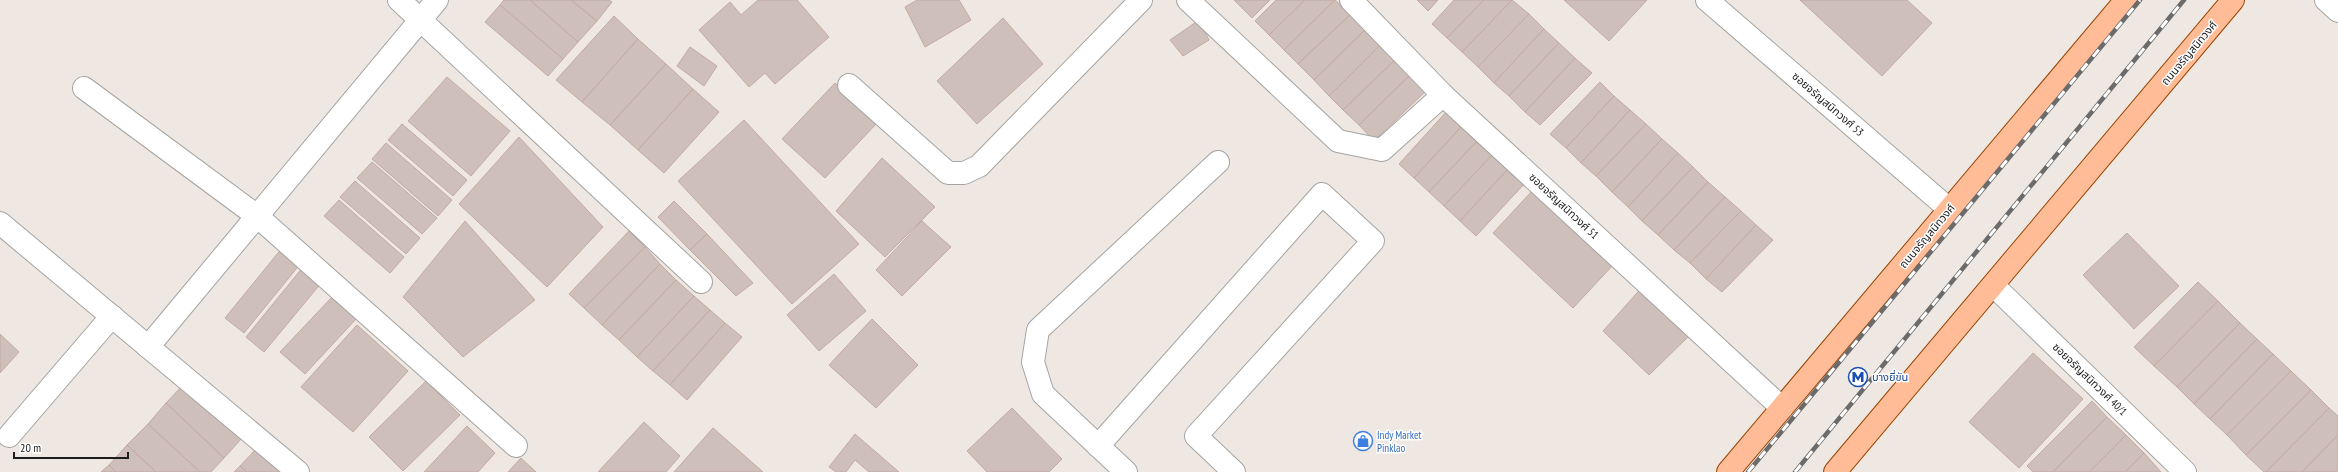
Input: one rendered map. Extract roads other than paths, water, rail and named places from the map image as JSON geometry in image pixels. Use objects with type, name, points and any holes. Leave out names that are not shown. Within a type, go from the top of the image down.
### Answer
[{"type":"main road","name":"ถนนจรัญสนิทวงศ์","points":[[1728,472],[2126,0]]},
{"type":"main road","name":"ถนนจรัญสนิทวงศ์","points":[[1836,472],[2233,0]]},
{"type":"street","points":[[399,0],[701,282]]},
{"type":"street","points":[[148,347],[436,0]]},
{"type":"street","points":[[849,85],[948,173],[964,173],[978,166],[1141,0]]},
{"type":"street","points":[[1188,0],[1338,141],[1382,150],[1443,94]]},
{"type":"street","name":"ซอยจรัญสนิทวงศ์ 51","points":[[1351,0],[1443,94],[1782,408]]},
{"type":"street","name":"ซอยจรัญสนิทวงศ์ 53","points":[[1707,0],[1950,209]]},
{"type":"street","points":[[2326,0],[2338,11]]},
{"type":"street","points":[[84,88],[257,216],[516,446]]},
{"type":"street","points":[[1126,472],[1043,394],[1033,362],[1038,330],[1218,162]]},
{"type":"street","points":[[1098,446],[1322,194],[1373,241],[1196,436],[1234,472]]},
{"type":"street","points":[[0,223],[298,472]]},
{"type":"street","name":"ซอยจรัญสนิทวงศ์ 40/1","points":[[1994,286],[2185,472]]},
{"type":"street","points":[[9,436],[112,316]]},
{"type":"railway","points":[[1748,472],[2140,0]]},
{"type":"railway","points":[[1795,472],[2184,0]]},
{"type":"place","name":"บางยี่ขัน","points":[[1858,377]]},
{"type":"place","name":"Indy Market Pinklao","points":[[1363,441]]}]
